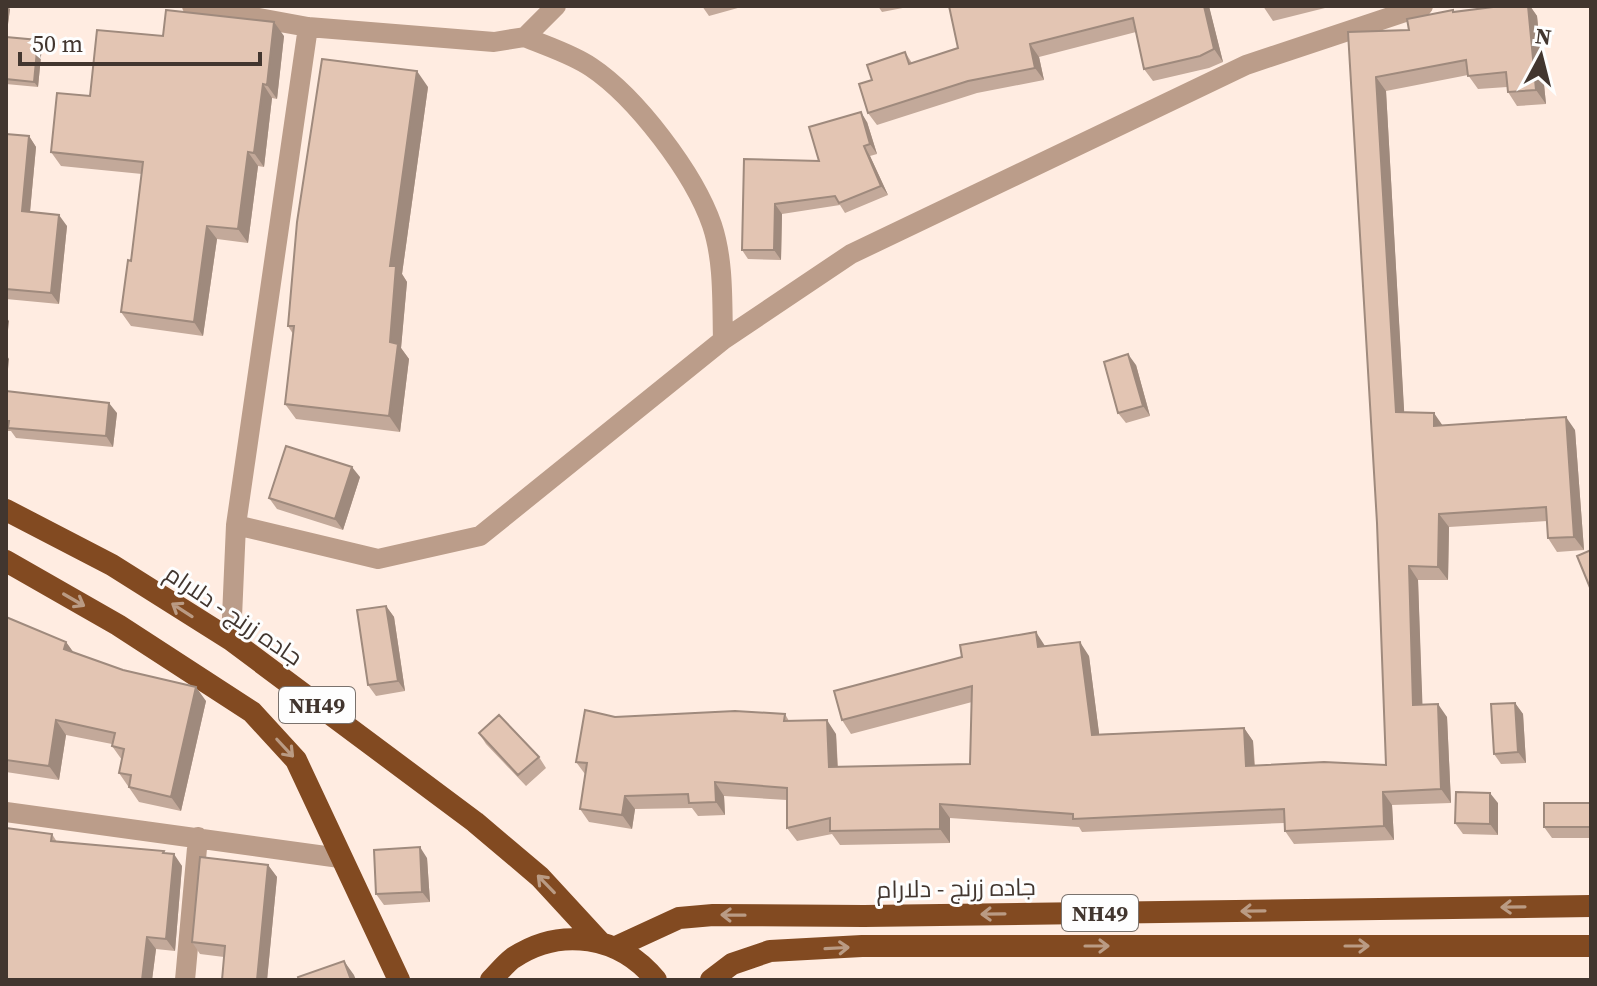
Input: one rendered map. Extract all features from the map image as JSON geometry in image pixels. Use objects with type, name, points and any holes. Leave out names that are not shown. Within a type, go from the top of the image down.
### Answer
[{"type":"highway","name":"جاده زرنج - دلارام","points":[[6,510],[112,565],[231,640],[475,822],[540,877],[607,944],[679,918],[713,915],[864,916],[1591,906]]},
{"type":"highway","name":"NH49","points":[[6,561],[118,625],[252,712],[296,760],[399,980]]},
{"type":"highway","name":"NH49","points":[[491,980],[511,959],[538,945],[568,938],[607,944],[644,965],[656,980]]},
{"type":"highway","name":"NH49","points":[[711,980],[732,964],[770,951],[862,946],[1591,946]]},
{"type":"street","points":[[192,6],[308,27],[494,42],[525,37],[591,66],[644,114],[690,179],[712,226],[722,279],[723,340]]},
{"type":"street","points":[[525,37],[556,6]]},
{"type":"street","points":[[236,525],[378,559],[480,536],[723,340],[851,254],[1246,65],[1423,6]]},
{"type":"street","points":[[231,640],[236,525],[308,27]]},
{"type":"street","points":[[6,812],[340,858]]},
{"type":"street","points":[[185,980],[198,837]]},
{"type":"building","points":[[949,6],[1204,6],[1214,49],[1200,56],[1144,69],[1133,18],[1030,44],[1035,68],[968,81],[868,113],[859,84],[872,80],[867,65],[905,52],[909,64],[958,48]]},
{"type":"building","points":[[1528,6],[1536,90],[1508,92],[1506,72],[1468,76],[1466,60],[1376,77],[1396,412],[1434,413],[1434,426],[1566,417],[1574,537],[1548,538],[1546,507],[1439,514],[1438,567],[1409,566],[1413,705],[1438,704],[1441,789],[1383,792],[1384,826],[1285,831],[1284,809],[1073,819],[1073,814],[940,804],[940,829],[830,831],[830,818],[787,828],[787,788],[715,782],[716,802],[689,803],[688,794],[625,796],[622,815],[580,809],[587,763],[576,762],[585,710],[615,717],[735,711],[785,714],[784,721],[827,720],[829,767],[970,764],[972,686],[842,720],[834,691],[962,657],[960,645],[1036,632],[1038,647],[1080,642],[1092,735],[1244,728],[1246,766],[1324,762],[1386,765],[1377,523],[1348,32],[1409,30],[1407,19],[1453,10]]},
{"type":"building","points":[[166,10],[274,22],[267,85],[263,84],[254,153],[248,152],[238,229],[207,226],[194,322],[121,312],[128,260],[131,261],[143,162],[51,152],[57,93],[90,96],[97,30],[163,36]]},
{"type":"building","points":[[6,37],[38,40],[34,82],[6,79]]},
{"type":"building","points":[[322,59],[417,71],[390,266],[396,266],[390,342],[398,344],[389,416],[285,404],[294,326],[288,326],[297,222]]},
{"type":"building","points":[[861,112],[870,144],[864,146],[881,186],[839,203],[835,196],[775,204],[774,250],[742,250],[744,159],[819,161],[809,127]]},
{"type":"building","points":[[6,134],[29,136],[22,211],[59,215],[51,293],[6,289]]},
{"type":"building","points":[[1128,354],[1143,406],[1118,413],[1104,362]]},
{"type":"building","points":[[6,391],[109,403],[106,436],[8,428]]},
{"type":"building","points":[[286,446],[352,467],[335,519],[269,498]]},
{"type":"building","points":[[1591,550],[1591,590],[1577,556]]},
{"type":"building","points":[[386,606],[398,681],[368,685],[357,610]]},
{"type":"building","points":[[6,617],[66,642],[64,649],[123,670],[196,687],[171,797],[129,787],[131,775],[119,773],[124,749],[112,746],[115,733],[56,720],[49,766],[6,760]]},
{"type":"building","points":[[1515,703],[1518,752],[1494,754],[1491,704]]},
{"type":"building","points":[[499,715],[539,757],[518,775],[479,733]]},
{"type":"building","points":[[1456,792],[1490,793],[1490,824],[1455,823]]},
{"type":"building","points":[[1544,803],[1591,803],[1591,827],[1544,827]]},
{"type":"building","points":[[6,828],[52,834],[51,841],[174,854],[166,939],[147,937],[142,980],[6,980]]},
{"type":"building","points":[[420,847],[422,892],[376,894],[374,850]]},
{"type":"building","points":[[200,857],[268,865],[257,980],[222,980],[225,946],[192,942]]},
{"type":"building","points":[[344,961],[351,980],[299,980],[298,977]]}]
